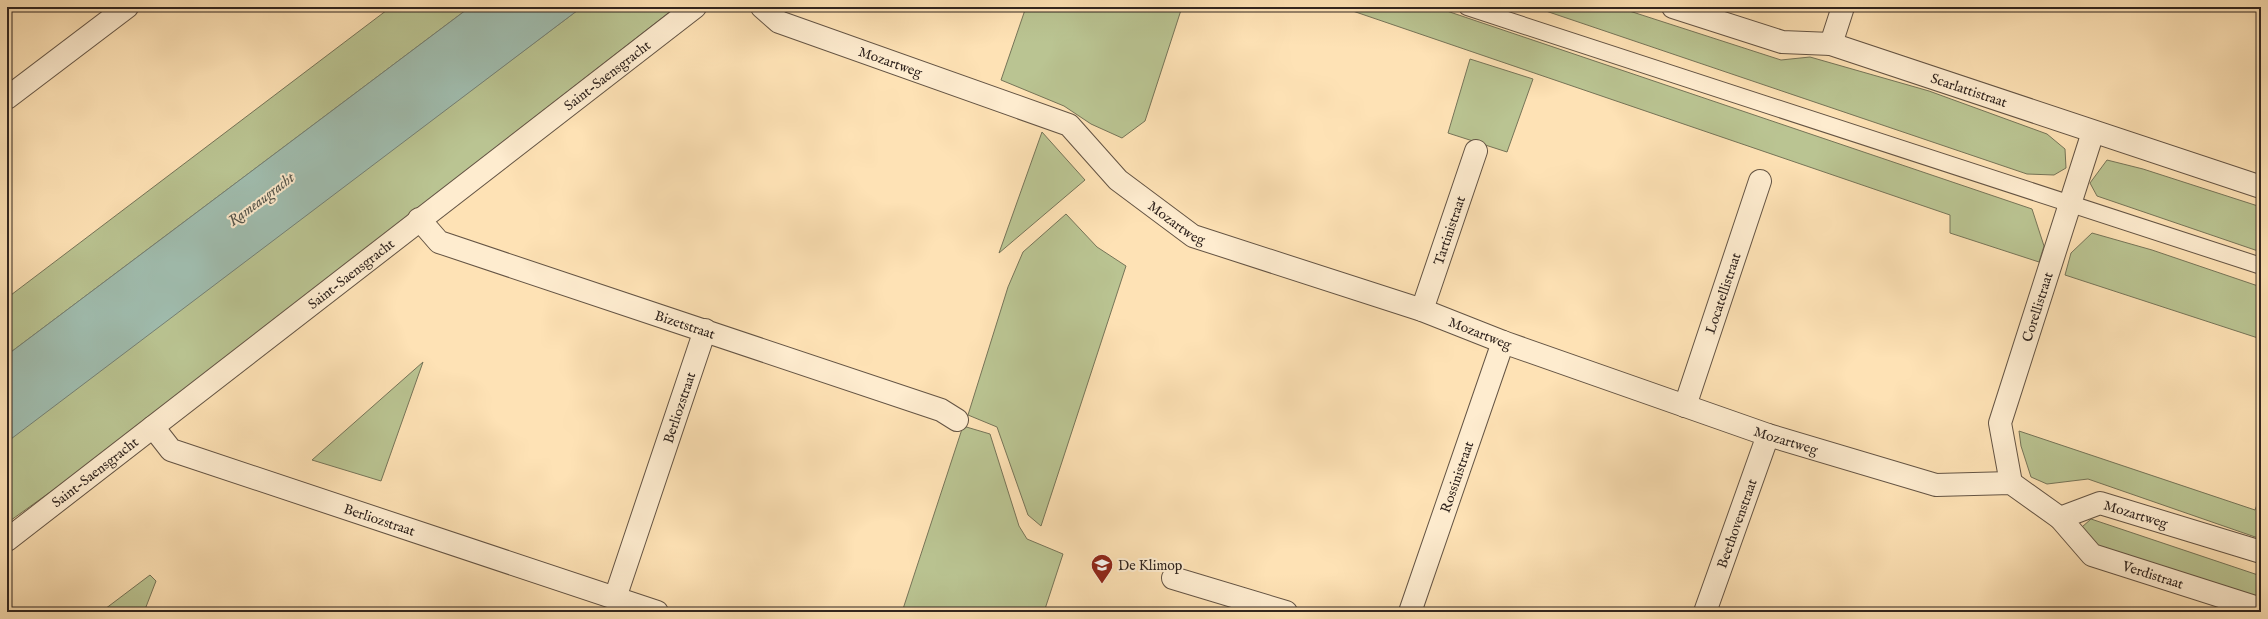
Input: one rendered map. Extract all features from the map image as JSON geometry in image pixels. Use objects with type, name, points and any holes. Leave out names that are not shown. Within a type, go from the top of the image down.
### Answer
[{"type":"street","points":[[7,98],[127,7]]},
{"type":"street","name":"Saint-Saensgracht","points":[[7,540],[419,219],[695,7]]},
{"type":"street","name":"Mozartweg","points":[[762,7],[779,22],[1069,125],[1118,180],[1192,236],[1422,310],[1503,342],[1768,435],[1936,485],[2010,483]]},
{"type":"street","name":"Scarlattistraat","points":[[1673,7],[1782,42],[1832,44],[2261,187]]},
{"type":"street","points":[[1832,44],[1843,7]]},
{"type":"street","name":"Corellistraat","points":[[2010,483],[2000,423],[2093,132]]},
{"type":"street","name":"Tartinistraat","points":[[1422,310],[1476,151]]},
{"type":"street","name":"Locatellistraat","points":[[1685,406],[1760,181]]},
{"type":"street","name":"Bizetstraat","points":[[419,219],[439,242],[941,410],[957,420]]},
{"type":"street","name":"Berliozstraat","points":[[615,598],[704,330]]},
{"type":"street","name":"Rossinistraat","points":[[1410,612],[1503,342]]},
{"type":"street","name":"Berliozstraat","points":[[153,427],[171,450],[657,612]]},
{"type":"street","name":"Beethovenstraat","points":[[1705,612],[1768,435]]},
{"type":"street","points":[[2010,483],[2060,518]]},
{"type":"street","name":"Mozartweg","points":[[2060,518],[2100,503],[2237,546],[2261,552]]},
{"type":"street","name":"Verdistraat","points":[[2060,518],[2092,555],[2261,609]]},
{"type":"street","name":"Mozartweg","points":[[2237,546],[2261,558]]},
{"type":"street","points":[[1173,578],[1286,612]]},
{"type":"lane","points":[[1467,7],[2261,266]]},
{"type":"green space","points":[[391,7],[470,7],[7,355],[7,298]]},
{"type":"green space","points":[[582,7],[676,7],[88,465],[7,523],[7,438]]},
{"type":"green space","points":[[1026,7],[1182,7],[1145,121],[1122,138],[1091,124],[1064,106],[1001,80]]},
{"type":"green space","points":[[1341,7],[1435,7],[2032,209],[2044,246],[2039,262],[1950,233],[1950,215]]},
{"type":"green space","points":[[1534,7],[1617,7],[1781,60],[1810,57],[1929,91],[2047,134],[2065,149],[2066,168],[2054,175],[2027,174]]},
{"type":"green space","points":[[1470,59],[1533,79],[1507,152],[1448,133]]},
{"type":"green space","points":[[1042,132],[1085,180],[999,253]]},
{"type":"green space","points":[[2107,160],[2143,169],[2261,207],[2261,252],[2097,196],[2090,183]]},
{"type":"green space","points":[[1066,214],[1097,247],[1126,266],[1041,526],[1028,515],[997,427],[968,415],[1008,287],[1023,252]]},
{"type":"green space","points":[[2092,233],[2152,250],[2261,287],[2261,339],[2065,275],[2071,253]]},
{"type":"green space","points":[[423,362],[381,481],[312,460]]},
{"type":"green space","points":[[963,426],[990,434],[1019,526],[1027,539],[1063,554],[1044,612],[902,612]]},
{"type":"green space","points":[[2019,431],[2255,510],[2261,494],[2261,539],[2088,479],[2047,484],[2031,477],[2021,446]]},
{"type":"green space","points":[[2091,519],[2261,576],[2261,602],[2082,543],[2082,527]]},
{"type":"green space","points":[[150,575],[156,581],[144,612],[101,612]]},
{"type":"water","name":"Rameaugracht","points":[[470,7],[582,7],[7,442],[7,355]]},
{"type":"place","name":"De Klimop","points":[[1102,584]]}]
